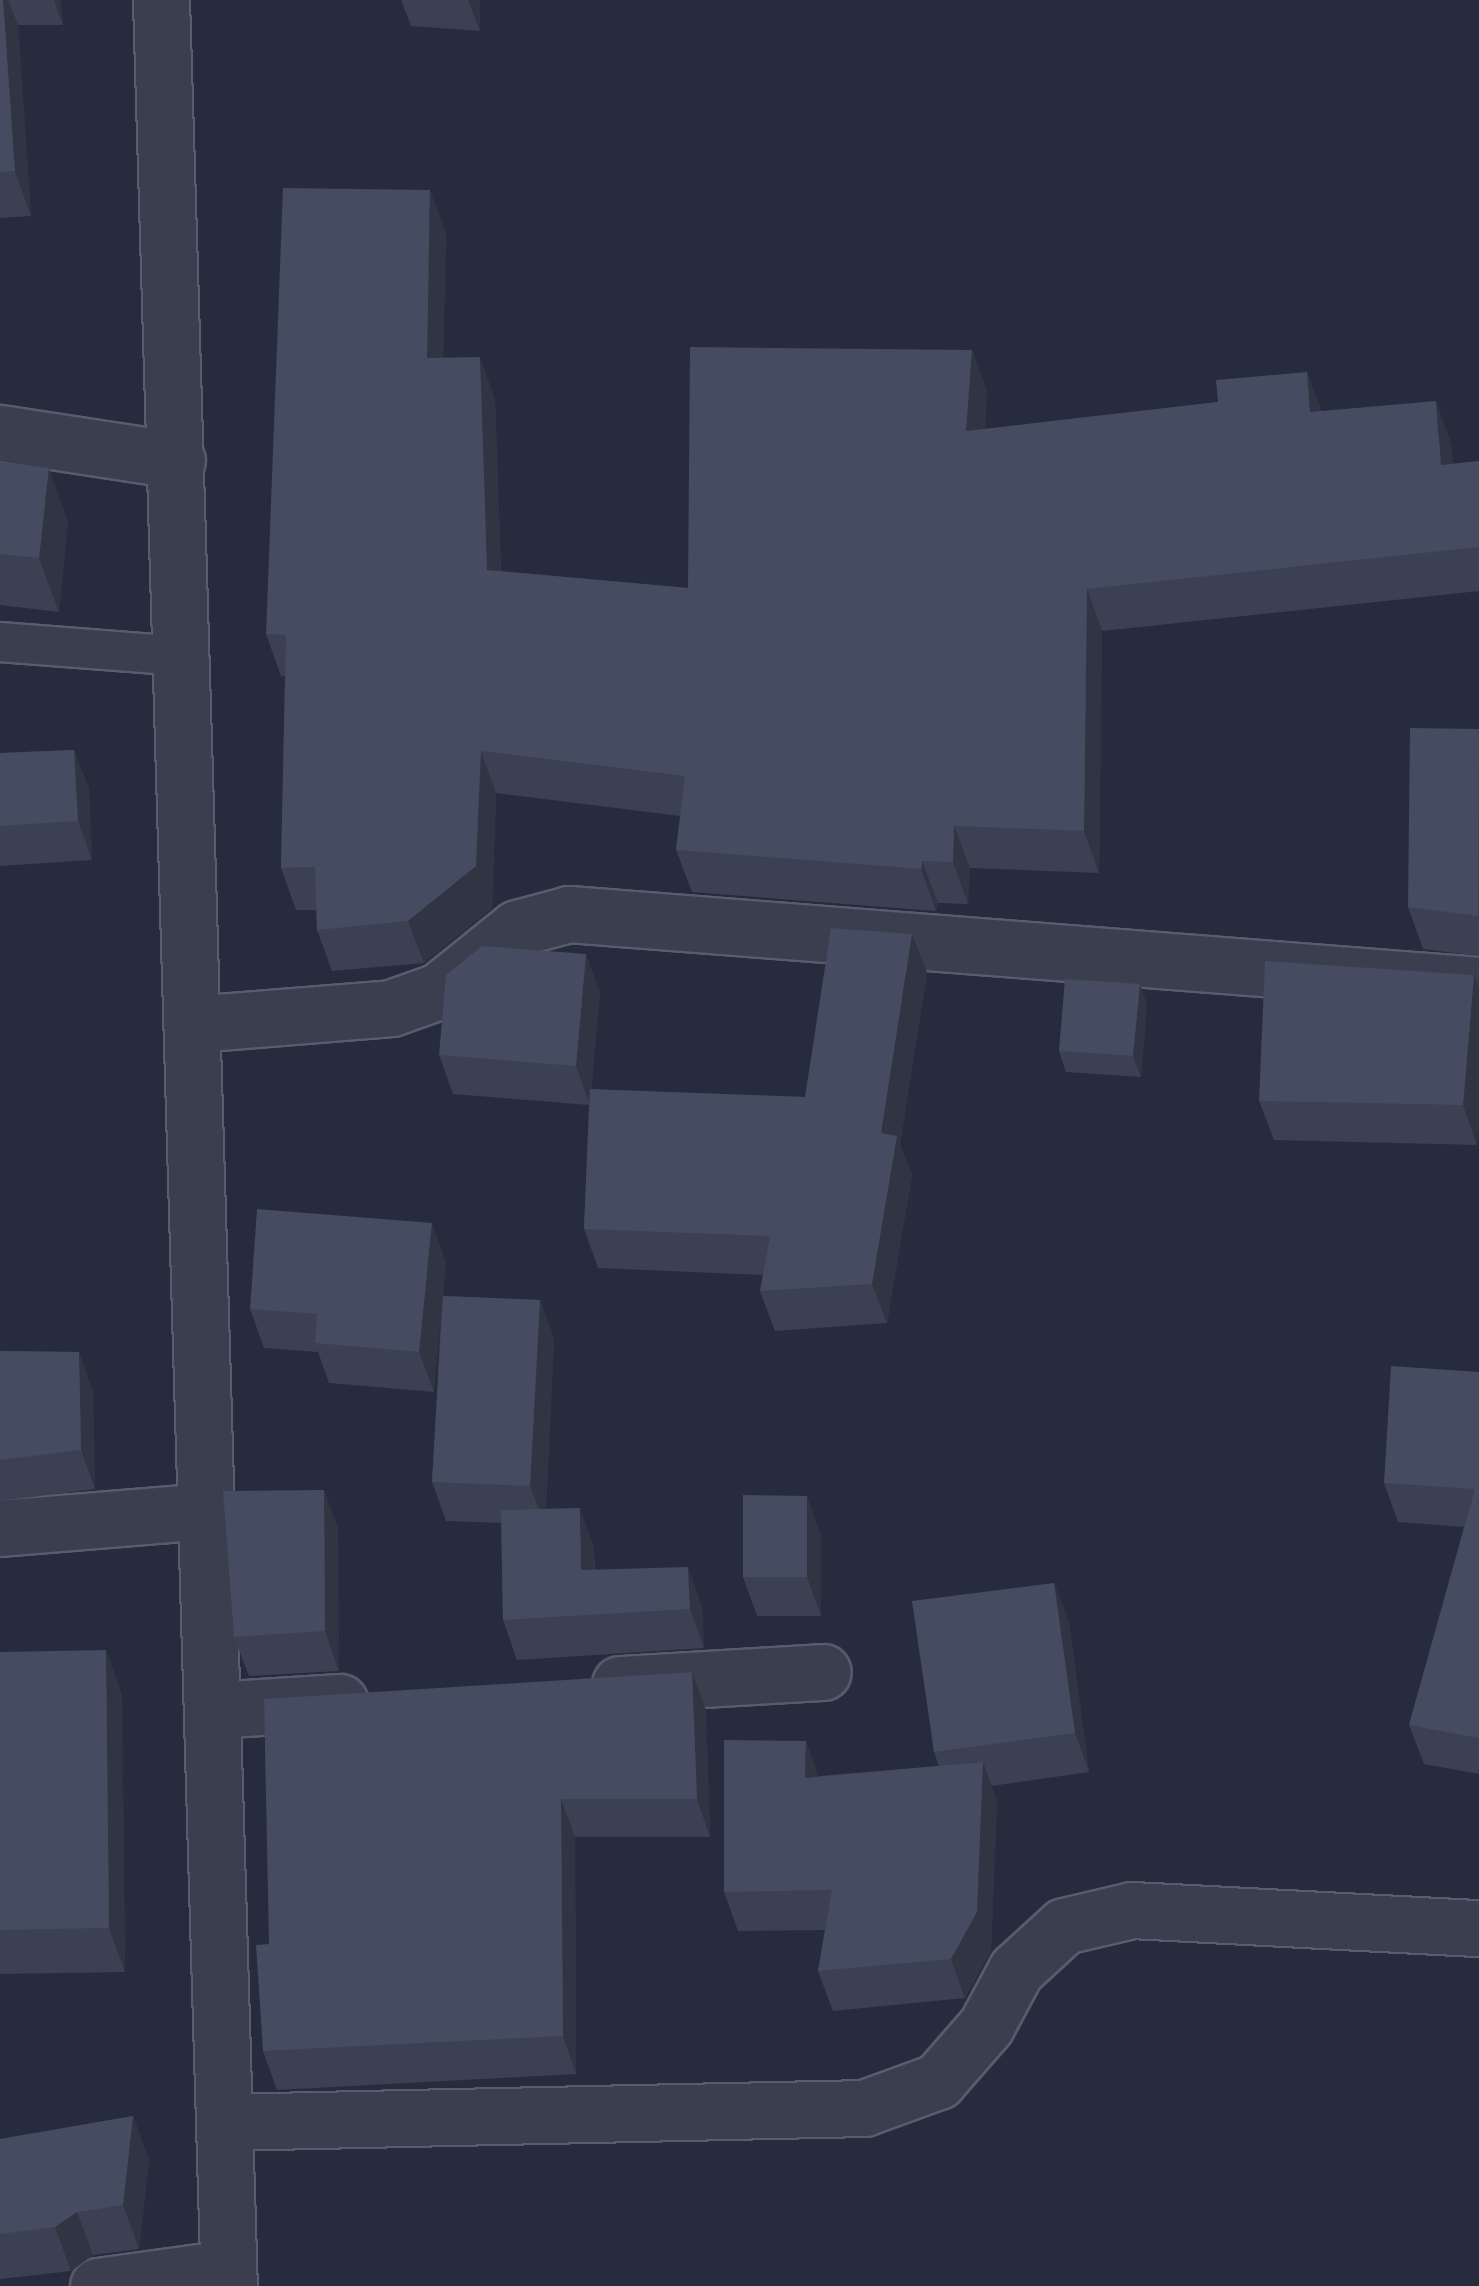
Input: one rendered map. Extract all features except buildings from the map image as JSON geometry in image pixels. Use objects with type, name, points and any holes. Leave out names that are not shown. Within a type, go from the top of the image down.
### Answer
[{"type":"street","points":[[98,2286],[228,2277],[161,0]]},
{"type":"street","points":[[0,433],[177,460]]},
{"type":"street","points":[[194,1024],[391,1008],[439,991],[517,928],[568,914],[1479,985]]},
{"type":"street","points":[[0,1528],[208,1511]]},
{"type":"street","points":[[573,1688],[823,1672]]},
{"type":"street","points":[[213,1710],[402,1698]]},
{"type":"street","points":[[224,2122],[864,2108],[938,2081],[986,2026],[1016,1970],[1064,1926],[1132,1910],[1479,1928]]},
{"type":"lane","points":[[0,642],[183,656]]}]
